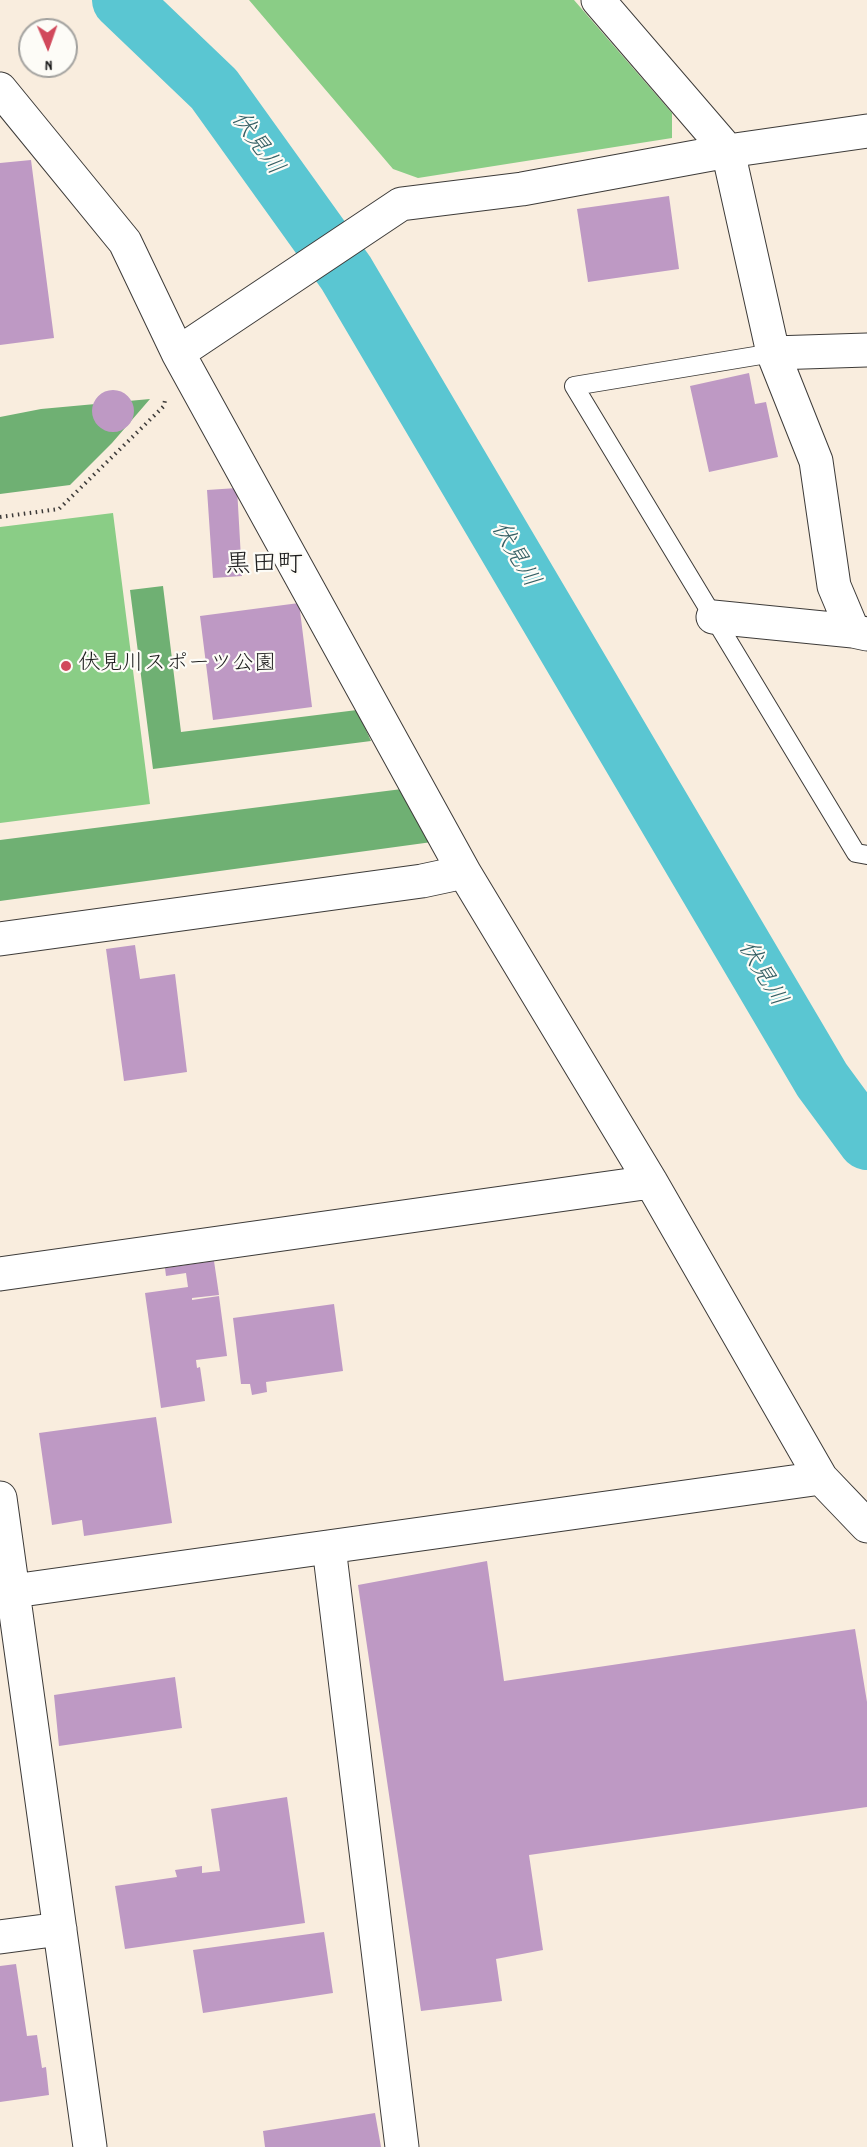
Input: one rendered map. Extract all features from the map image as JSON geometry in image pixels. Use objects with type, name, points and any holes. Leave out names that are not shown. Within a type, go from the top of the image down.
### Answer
[{"type":"street","points":[[598,0],[728,151],[773,353],[816,461],[834,586],[860,632]]},
{"type":"street","points":[[0,89],[125,242],[178,353],[464,872],[651,1182],[821,1478],[867,1526]]},
{"type":"street","points":[[178,353],[401,204],[522,189],[728,151],[867,131]]},
{"type":"street","points":[[773,353],[867,350]]},
{"type":"street","points":[[713,617],[860,632]]},
{"type":"street","points":[[0,939],[422,880],[464,872]]},
{"type":"street","points":[[0,1275],[651,1182]]},
{"type":"street","points":[[6,1592],[821,1478]]},
{"type":"street","points":[[0,1498],[6,1592],[60,1929],[90,2147]]},
{"type":"street","points":[[329,1546],[402,2147]]},
{"type":"street","points":[[0,1937],[60,1929]]},
{"type":"lane","points":[[773,353],[574,386],[856,853],[867,855]]},
{"type":"path","points":[[0,517],[59,509],[164,406],[178,353]]},
{"type":"green space","points":[[249,0],[574,0],[672,113],[672,138],[418,178],[393,169]]},
{"type":"green space","points":[[150,399],[112,443],[70,485],[0,494],[0,417],[41,409]]},
{"type":"green space","name":"伏見川スポーツ公園","points":[[113,513],[150,804],[0,823],[0,527]]},
{"type":"green space","points":[[163,586],[181,732],[357,710],[371,741],[153,769],[130,590]]},
{"type":"green space","points":[[402,789],[432,842],[0,901],[0,840]]},
{"type":"building","points":[[31,160],[54,338],[0,345],[0,163]]},
{"type":"building","points":[[669,196],[679,269],[588,282],[577,209]]},
{"type":"building","points":[[749,373],[755,404],[766,402],[778,457],[709,472],[690,386]]},
{"type":"building","points":[[113,390],[121,391],[128,396],[133,403],[133,419],[128,426],[121,431],[113,432],[105,431],[98,426],[93,419],[92,411],[93,403],[98,396],[105,391]]},
{"type":"building","points":[[237,488],[242,576],[213,578],[207,490]]},
{"type":"building","points":[[299,603],[312,707],[213,720],[200,616]]},
{"type":"building","points":[[135,945],[140,979],[175,974],[187,1072],[124,1081],[106,949]]},
{"type":"building","points":[[214,1261],[219,1295],[192,1298],[192,1300],[219,1296],[227,1356],[196,1360],[197,1368],[200,1367],[205,1401],[161,1408],[145,1293],[188,1287],[186,1273],[166,1276],[165,1268]]},
{"type":"building","points":[[334,1304],[343,1371],[266,1382],[267,1392],[252,1395],[250,1384],[241,1384],[233,1318]]},
{"type":"building","points":[[156,1417],[172,1523],[84,1536],[82,1520],[52,1525],[39,1433]]},
{"type":"building","points":[[487,1561],[504,1681],[855,1629],[867,1702],[867,1807],[529,1855],[543,1950],[496,1959],[502,2001],[421,2011],[358,1585]]},
{"type":"building","points":[[175,1677],[182,1728],[59,1746],[54,1695]]},
{"type":"building","points":[[287,1797],[305,1923],[125,1949],[115,1886],[177,1877],[175,1870],[202,1866],[202,1873],[220,1871],[211,1809]]},
{"type":"building","points":[[324,1932],[333,1993],[203,2013],[193,1950]]},
{"type":"building","points":[[16,1964],[27,2036],[37,2035],[42,2068],[46,2067],[49,2095],[0,2102],[0,1966]]},
{"type":"building","points":[[375,2113],[381,2147],[265,2147],[263,2131]]},
{"type":"waterway","name":"伏見川","points":[[121,0],[214,89],[346,273],[822,1080],[867,1141]]},
{"type":"place","name":"伏見川スポーツ公園","points":[[66,666]]},
{"type":"district","name":"黒田町","points":[[264,567]]}]
